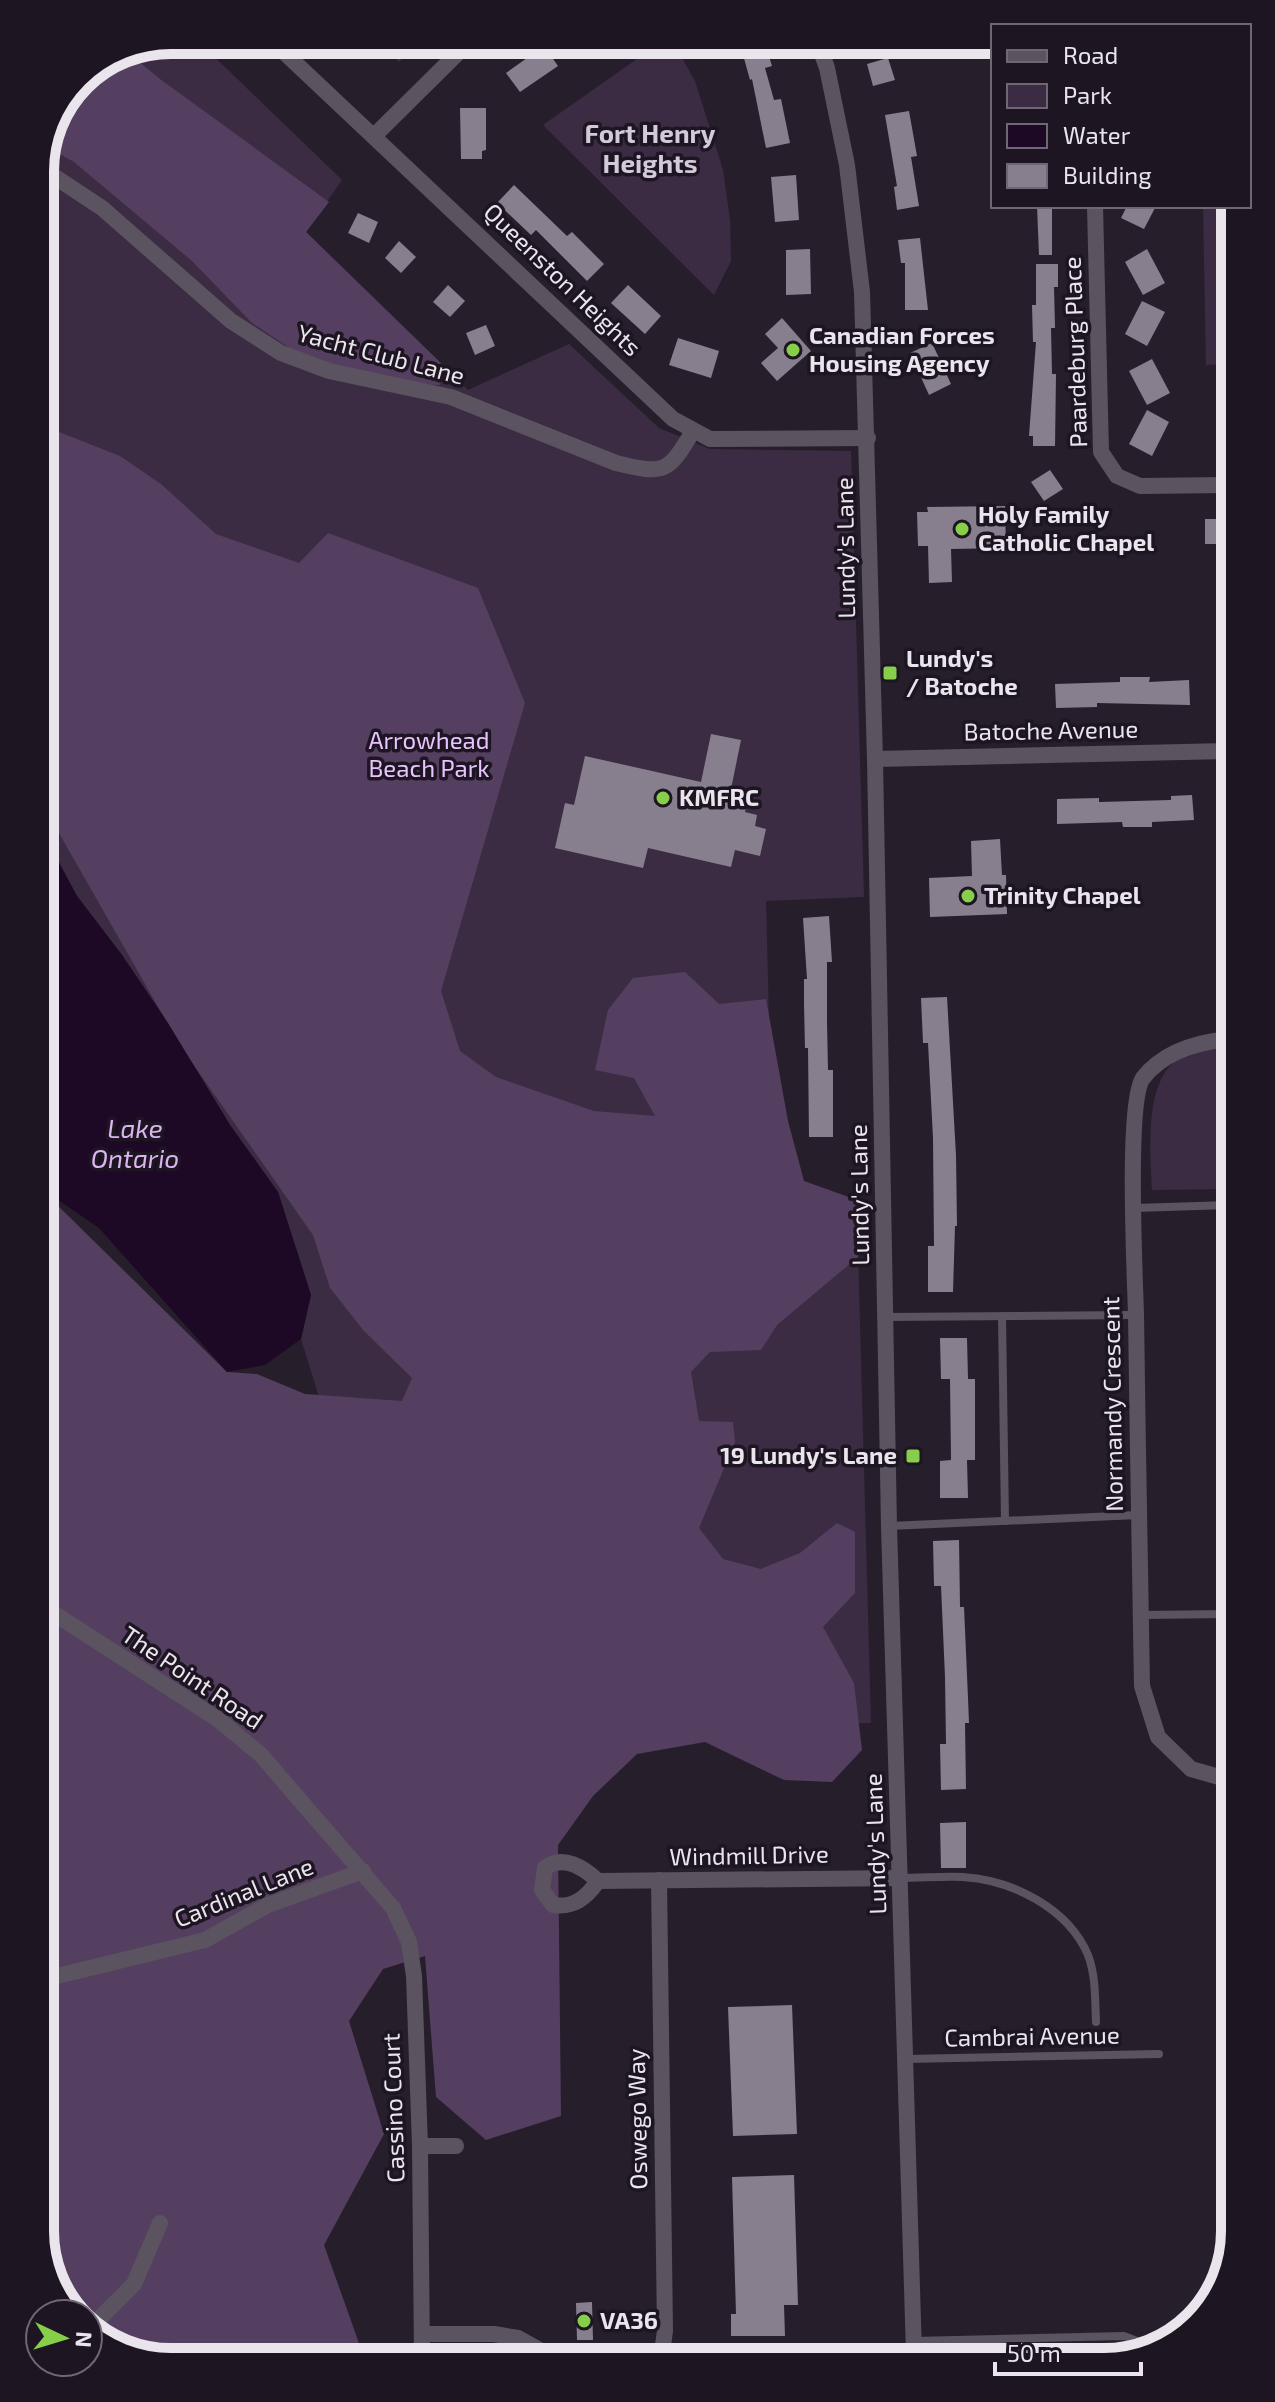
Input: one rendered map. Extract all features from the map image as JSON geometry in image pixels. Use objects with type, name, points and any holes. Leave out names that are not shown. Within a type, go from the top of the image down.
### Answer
[{"type":"street","name":"Queenston Heights","points":[[286,54],[673,419],[710,439],[868,438]]},
{"type":"street","points":[[374,136],[457,54]]},
{"type":"street","name":"Lundy's Lane","points":[[822,54],[847,165],[862,292],[868,438],[889,1526],[914,2348]]},
{"type":"street","name":"Yacht Club Lane","points":[[54,176],[102,208],[231,321],[281,353],[329,371],[451,397],[635,468],[661,468],[672,464],[693,431]]},
{"type":"street","name":"Paardeburg Place","points":[[1095,208],[1101,452],[1117,476],[1140,486],[1221,485]]},
{"type":"street","name":"Batoche Avenue","points":[[875,759],[1221,751]]},
{"type":"street","name":"Normandy Crescent","points":[[1221,1040],[1203,1041],[1172,1053],[1142,1080],[1134,1127],[1142,1686],[1158,1737],[1191,1769],[1221,1778]]},
{"type":"street","name":"The Point Road","points":[[54,1614],[219,1720],[261,1755],[363,1871]]},
{"type":"street","name":"Cardinal Lane","points":[[54,1977],[205,1940],[268,1905],[363,1871]]},
{"type":"street","name":"Cassino Court","points":[[363,1871],[393,1908],[409,1942],[414,1976],[422,2348]]},
{"type":"street","name":"Windmill Drive","points":[[598,1881],[901,1878]]},
{"type":"street","name":"Oswego Way","points":[[659,1880],[665,2331],[660,2348]]},
{"type":"street","points":[[420,2146],[456,2146]]},
{"type":"street","points":[[104,2314],[134,2284],[160,2223]]},
{"type":"street","points":[[422,2334],[494,2334],[518,2338],[536,2348]]},
{"type":"lane","points":[[1134,1208],[1221,1205]]},
{"type":"lane","points":[[886,1317],[1136,1315]]},
{"type":"lane","points":[[1002,1316],[1005,1521]]},
{"type":"lane","points":[[889,1526],[1139,1515]]},
{"type":"lane","points":[[1140,1615],[1221,1614]]},
{"type":"lane","points":[[901,1878],[966,1877],[1027,1894],[1052,1911],[1073,1931],[1088,1956],[1094,1984],[1096,2022]]},
{"type":"lane","name":"Cambrai Avenue","points":[[906,2059],[1159,2054]]},
{"type":"lane","points":[[914,2348],[1124,2336],[1140,2342]]},
{"type":"green space","name":"Arrowhead Beach Park","points":[[212,54],[342,180],[306,232],[468,390],[569,344],[659,428],[710,449],[851,451],[864,897],[766,901],[774,1219],[857,1217],[871,1723],[517,1730],[373,1571],[301,1339],[311,1295],[278,1192],[230,1125],[122,955],[77,896],[54,853],[54,163],[66,119],[78,100],[112,70],[133,60],[155,55]]},
{"type":"green space","points":[[392,54],[408,54],[399,62]]},
{"type":"green space","points":[[644,54],[680,54],[695,81],[723,170],[730,220],[731,261],[714,295],[543,125]]},
{"type":"green space","points":[[136,59],[329,202],[306,232],[444,366],[440,385],[389,384],[318,367],[252,323],[192,261],[74,162],[56,152],[66,119],[94,83],[112,70]]},
{"type":"green space","points":[[1203,208],[1221,208],[1221,364],[1206,365]]},
{"type":"green space","points":[[54,430],[120,456],[161,484],[216,534],[299,563],[328,533],[478,588],[525,703],[441,991],[460,1051],[496,1077],[594,1111],[655,1116],[634,1078],[595,1070],[608,1010],[633,978],[685,972],[719,1004],[766,999],[788,1121],[804,1181],[857,1200],[858,1257],[777,1325],[761,1350],[710,1352],[691,1372],[699,1421],[733,1422],[735,1442],[699,1528],[723,1559],[761,1569],[800,1553],[837,1523],[855,1532],[855,1593],[823,1627],[854,1683],[862,1750],[832,1782],[784,1780],[705,1742],[637,1754],[593,1796],[558,1845],[561,2116],[486,2140],[436,2097],[425,1956],[383,1969],[349,2021],[384,2134],[324,2245],[361,2348],[148,2346],[126,2339],[104,2327],[104,2298],[75,2298],[63,2276],[56,2254],[54,2231],[54,1202],[227,1372],[257,1374],[305,1394],[402,1401],[412,1378],[364,1331],[330,1288],[313,1235],[181,1047],[54,824]]},
{"type":"green space","points":[[1221,1048],[1221,1189],[1152,1190],[1151,1121],[1158,1086],[1176,1060],[1201,1049]]},
{"type":"water","name":"Lake Ontario","points":[[54,853],[77,896],[122,955],[230,1125],[278,1192],[311,1295],[301,1339],[265,1365],[227,1372],[99,1228],[54,1197]]},
{"type":"building","points":[[533,54],[550,54],[558,66],[520,92],[506,73]]},
{"type":"building","points":[[743,54],[768,54],[772,66],[765,68],[774,100],[781,99],[790,143],[766,148]]},
{"type":"building","points":[[888,58],[895,80],[873,86],[867,64]]},
{"type":"building","points":[[460,108],[486,108],[486,150],[482,151],[482,159],[461,159]]},
{"type":"building","points":[[909,111],[917,156],[911,157],[919,206],[897,210],[894,187],[897,186],[885,115]]},
{"type":"building","points":[[796,175],[799,220],[775,222],[771,177]]},
{"type":"building","points":[[514,185],[567,236],[572,232],[604,264],[587,281],[536,230],[531,235],[497,203]]},
{"type":"building","points":[[1037,208],[1052,208],[1052,255],[1039,255]]},
{"type":"building","points":[[1126,208],[1155,208],[1144,229],[1121,218]]},
{"type":"building","points":[[358,213],[378,222],[369,243],[348,233]]},
{"type":"building","points":[[920,238],[928,310],[905,310],[905,263],[901,263],[898,240]]},
{"type":"building","points":[[399,241],[416,257],[401,273],[385,258]]},
{"type":"building","points":[[810,249],[811,294],[786,295],[786,250]]},
{"type":"building","points":[[1147,249],[1165,283],[1143,295],[1125,262]]},
{"type":"building","points":[[1036,264],[1058,264],[1058,287],[1054,287],[1055,328],[1051,328],[1052,374],[1056,374],[1055,446],[1033,446],[1033,436],[1029,436],[1036,342],[1033,342],[1032,305],[1036,305]]},
{"type":"building","points":[[448,285],[465,301],[450,317],[433,302]]},
{"type":"building","points":[[628,285],[661,316],[645,334],[611,303]]},
{"type":"building","points":[[1142,301],[1165,312],[1147,346],[1125,334]]},
{"type":"building","name":"Canadian Forces Housing Agency","points":[[782,318],[811,351],[777,381],[761,363],[778,348],[765,334]]},
{"type":"building","points":[[486,325],[495,346],[475,355],[466,333]]},
{"type":"building","points":[[678,338],[719,351],[711,378],[669,365]]},
{"type":"building","points":[[932,343],[951,384],[929,395],[910,353]]},
{"type":"building","points":[[1152,359],[1170,393],[1147,405],[1129,371]]},
{"type":"building","points":[[1147,410],[1169,422],[1152,456],[1129,444]]},
{"type":"building","points":[[1050,470],[1063,489],[1044,501],[1031,482]]},
{"type":"building","name":"Holy Family Catholic Chapel","points":[[1005,506],[1006,548],[951,549],[952,582],[929,583],[928,546],[918,546],[917,512],[928,512],[927,507]]},
{"type":"building","points":[[1205,519],[1221,519],[1221,544],[1205,544]]},
{"type":"building","points":[[1120,677],[1150,677],[1149,682],[1189,680],[1190,705],[1097,703],[1097,707],[1056,708],[1055,684],[1120,682]]},
{"type":"building","name":"KMFRC","points":[[711,734],[741,740],[731,789],[749,793],[745,812],[757,815],[755,826],[766,829],[760,856],[735,850],[731,867],[648,848],[643,868],[555,848],[565,803],[574,805],[585,756],[701,782]]},
{"type":"building","points":[[1192,795],[1194,820],[1152,822],[1152,827],[1123,827],[1122,822],[1057,824],[1057,799],[1099,798],[1099,802],[1171,800],[1171,796]]},
{"type":"building","name":"Trinity Chapel","points":[[1000,839],[1002,875],[1006,875],[1007,914],[930,917],[929,878],[972,876],[971,841]]},
{"type":"building","points":[[829,916],[832,962],[827,962],[827,1023],[828,1070],[833,1070],[833,1137],[809,1137],[803,918]]},
{"type":"building","points":[[947,997],[956,1155],[957,1226],[953,1292],[928,1292],[928,1246],[934,1246],[933,1138],[928,1043],[923,1043],[921,998]]},
{"type":"building","points":[[940,1338],[967,1338],[968,1379],[975,1379],[975,1460],[967,1460],[968,1498],[940,1498],[940,1461],[951,1460],[950,1379],[941,1379]]},
{"type":"building","points":[[959,1540],[960,1607],[964,1607],[969,1723],[965,1723],[966,1789],[941,1790],[940,1744],[946,1744],[945,1677],[941,1586],[934,1586],[933,1541]]},
{"type":"building","points":[[966,1822],[966,1868],[941,1868],[940,1823]]},
{"type":"building","points":[[792,2005],[797,2134],[733,2136],[728,2007]]},
{"type":"building","points":[[794,2175],[798,2305],[784,2305],[785,2336],[731,2336],[731,2314],[736,2314],[732,2177]]},
{"type":"building","name":"VA36","points":[[592,2302],[593,2340],[577,2340],[576,2303]]},
{"type":"place","name":"Canadian Forces Housing Agency","points":[[793,350]]},
{"type":"place","name":"Holy Family Catholic Chapel","points":[[962,529]]},
{"type":"place","name":"Lundy's / Batoche","points":[[890,673]]},
{"type":"place","name":"KMFRC","points":[[663,798]]},
{"type":"place","name":"Trinity Chapel","points":[[968,896]]},
{"type":"place","name":"19 Lundy's Lane","points":[[913,1456]]},
{"type":"place","name":"VA36","points":[[584,2321]]},
{"type":"district","name":"Fort Henry Heights","points":[[650,149]]}]
